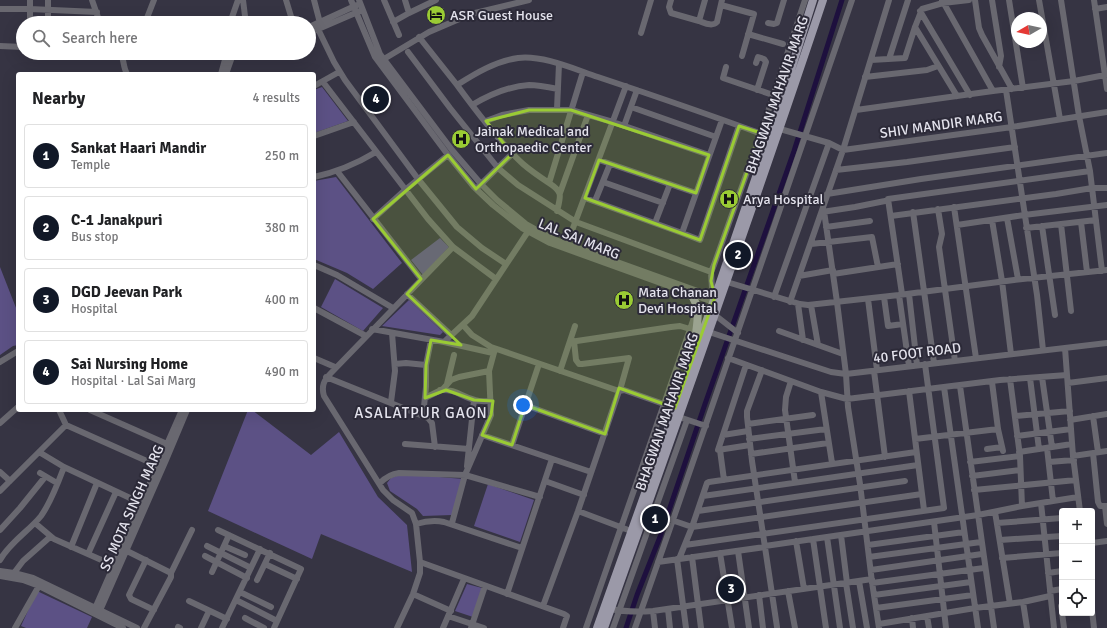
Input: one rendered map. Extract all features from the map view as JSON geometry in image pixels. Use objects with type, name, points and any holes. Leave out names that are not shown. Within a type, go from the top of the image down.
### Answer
[{"type":"main road","name":"BHAGWAN MAHAVIR MARG","points":[[604,628],[618,610],[678,419],[709,330],[813,0]]},
{"type":"main road","name":"BHAGWAN MAHAVIR MARG","points":[[724,281],[780,129],[823,0]]},
{"type":"main road","points":[[692,291],[698,310],[692,357]]},
{"type":"main road","name":"BHAGWAN MAHAVIR MARG","points":[[597,628],[692,357],[716,305]]},
{"type":"street","points":[[30,0],[30,16]]},
{"type":"street","points":[[48,0],[48,16]]},
{"type":"street","points":[[92,0],[98,16]]},
{"type":"street","points":[[148,16],[154,0]]},
{"type":"street","points":[[232,16],[238,0]]},
{"type":"street","points":[[243,0],[245,16]]},
{"type":"street","points":[[286,0],[290,16]]},
{"type":"street","points":[[314,0],[319,26],[339,72],[418,179],[458,227],[482,248],[506,264]]},
{"type":"street","name":"LAL SAI MARG","points":[[351,0],[375,57],[448,154],[478,186],[497,200],[530,229],[550,243],[692,291]]},
{"type":"street","points":[[384,0],[399,35]]},
{"type":"street","points":[[405,0],[409,13]]},
{"type":"street","points":[[393,22],[436,0]]},
{"type":"street","points":[[384,59],[428,32],[471,14],[529,0]]},
{"type":"street","points":[[641,33],[651,0]]},
{"type":"street","points":[[671,0],[669,7],[671,13],[712,25],[717,22],[722,2],[754,14],[742,56]]},
{"type":"street","points":[[699,21],[705,0]]},
{"type":"street","points":[[768,23],[777,23],[784,0]]},
{"type":"street","points":[[712,288],[712,272],[761,133],[805,0]]},
{"type":"street","points":[[635,628],[638,612],[658,562],[703,427],[852,0]]},
{"type":"street","points":[[790,302],[823,212],[827,194],[856,110],[889,0]]},
{"type":"street","points":[[889,59],[908,0]]},
{"type":"street","points":[[871,60],[905,58],[920,11],[922,9],[945,1],[969,0]]},
{"type":"street","points":[[975,0],[979,28],[1009,89],[1019,182],[1043,350]]},
{"type":"street","points":[[992,0],[1001,56],[999,67]]},
{"type":"street","points":[[1009,0],[1023,88]]},
{"type":"street","points":[[1039,0],[1060,119]]},
{"type":"street","points":[[692,291],[708,290],[724,281],[790,302],[811,305],[925,292],[1018,279],[1105,271],[1062,0]]},
{"type":"street","points":[[1094,0],[1107,89]]},
{"type":"street","points":[[945,1],[993,91]]},
{"type":"street","points":[[316,28],[361,5]]},
{"type":"street","name":"LAL SAI MARG","points":[[361,5],[380,54],[478,186]]},
{"type":"street","points":[[1095,9],[1107,7]]},
{"type":"street","points":[[0,9],[97,12]]},
{"type":"street","points":[[920,11],[970,95]]},
{"type":"street","points":[[915,27],[957,96]]},
{"type":"street","points":[[748,34],[783,44]]},
{"type":"street","points":[[420,37],[512,154],[524,165],[558,189],[560,193]]},
{"type":"street","points":[[0,46],[16,46]]},
{"type":"street","points":[[408,52],[498,168],[518,185],[576,222],[712,272]]},
{"type":"street","points":[[756,62],[758,57],[764,59],[766,62],[757,90]]},
{"type":"street","points":[[457,85],[480,71],[498,63],[519,58],[538,59],[559,64],[626,86],[770,136]]},
{"type":"street","points":[[123,60],[126,72]]},
{"type":"street","points":[[222,72],[224,60]]},
{"type":"street","points":[[227,72],[231,60]]},
{"type":"street","points":[[557,110],[559,64]]},
{"type":"street","points":[[865,77],[926,70],[938,66]]},
{"type":"street","points":[[726,67],[722,78],[782,98]]},
{"type":"street","points":[[316,85],[339,72]]},
{"type":"street","points":[[549,182],[583,72]]},
{"type":"street","points":[[856,110],[1074,81],[1105,75]]},
{"type":"street","points":[[323,82],[428,219],[453,247],[496,279]]},
{"type":"street","points":[[472,105],[486,97],[518,87],[529,85],[558,88]]},
{"type":"street","points":[[567,244],[614,122],[626,86]]},
{"type":"street","points":[[624,126],[637,90]]},
{"type":"street","points":[[631,107],[716,137]]},
{"type":"street","points":[[486,121],[517,111],[571,110],[614,122],[709,155]]},
{"type":"street","name":"SHIV MANDIR MARG","points":[[843,150],[1012,127],[1107,112]]},
{"type":"street","points":[[557,211],[561,197],[560,193],[588,115]]},
{"type":"street","points":[[682,232],[722,120]]},
{"type":"street","points":[[316,135],[354,122]]},
{"type":"street","points":[[585,198],[682,232],[700,240],[739,126]]},
{"type":"street","points":[[780,129],[829,143],[843,150]]},
{"type":"street","points":[[774,297],[829,143]]},
{"type":"street","points":[[836,170],[1015,147]]},
{"type":"street","points":[[316,176],[336,171],[358,162],[376,152]]},
{"type":"street","points":[[827,194],[884,184],[1107,153]]},
{"type":"street","points":[[374,219],[405,190],[448,154]]},
{"type":"street","points":[[478,186],[512,154]]},
{"type":"street","points":[[599,160],[696,193]]},
{"type":"street","points":[[595,202],[610,164]]},
{"type":"street","points":[[336,171],[421,279]]},
{"type":"street","points":[[823,212],[888,200],[1090,172]]},
{"type":"street","points":[[603,182],[663,203]]},
{"type":"street","points":[[655,223],[670,184]]},
{"type":"street","points":[[891,216],[1092,188],[1107,188]]},
{"type":"street","points":[[888,200],[903,294],[917,365]]},
{"type":"street","points":[[957,225],[1107,205]]},
{"type":"street","points":[[954,207],[976,358]]},
{"type":"street","points":[[938,209],[942,234],[939,248],[955,361]]},
{"type":"street","points":[[823,212],[829,242],[846,374],[847,399],[861,486],[872,581],[879,626],[912,618],[1023,602],[1059,590]]},
{"type":"street","points":[[913,212],[934,363]]},
{"type":"street","points":[[1007,218],[1018,279]]},
{"type":"street","points":[[992,220],[1002,281],[1011,354]]},
{"type":"street","points":[[1026,228],[1096,220]]},
{"type":"street","points":[[826,227],[870,221]]},
{"type":"street","points":[[1081,222],[1087,272]]},
{"type":"street","points":[[1061,224],[1071,311]]},
{"type":"street","points":[[1042,226],[1055,315]]},
{"type":"street","points":[[444,342],[472,316],[530,229]]},
{"type":"street","name":"LAL SAI MARG","points":[[530,229],[692,291],[716,305],[725,321],[736,333]]},
{"type":"street","points":[[811,244],[872,236],[878,268]]},
{"type":"street","points":[[397,628],[419,579],[420,562],[416,524],[412,513],[387,495],[324,396],[322,389],[323,382],[372,329],[453,247]]},
{"type":"street","points":[[799,276],[878,268],[898,264]]},
{"type":"street","points":[[316,266],[337,275],[393,308]]},
{"type":"street","points":[[407,294],[451,335]]},
{"type":"street","points":[[903,294],[903,324],[909,366]]},
{"type":"street","points":[[884,297],[888,326],[903,324]]},
{"type":"street","points":[[868,299],[876,370],[877,395],[885,457]]},
{"type":"street","points":[[798,304],[803,340]]},
{"type":"street","points":[[811,305],[818,345]]},
{"type":"street","points":[[316,309],[366,336]]},
{"type":"street","points":[[586,628],[690,329],[698,310]]},
{"type":"street","points":[[463,324],[472,335],[494,351]]},
{"type":"street","points":[[560,371],[572,341],[575,326]]},
{"type":"street","points":[[572,341],[680,326],[690,329]]},
{"type":"street","points":[[372,329],[494,351],[624,390],[675,408]]},
{"type":"street","points":[[709,330],[720,333],[736,333]]},
{"type":"street","points":[[779,331],[843,354]]},
{"type":"street","points":[[391,402],[395,364],[392,333]]},
{"type":"street","name":"40 FOOT ROAD","points":[[736,333],[831,372],[846,374],[1107,343]]},
{"type":"street","points":[[423,416],[426,365],[431,340]]},
{"type":"street","points":[[543,606],[584,495],[620,390],[629,358],[579,364],[576,360],[572,341]]},
{"type":"street","points":[[1065,348],[1073,458],[1080,508]]},
{"type":"street","points":[[452,524],[466,475],[491,415],[489,371],[494,351]]},
{"type":"street","points":[[0,362],[16,352]]},
{"type":"street","points":[[447,384],[454,354]]},
{"type":"street","points":[[728,358],[821,392],[847,399],[944,387],[1067,375]]},
{"type":"street","points":[[316,359],[336,367]]},
{"type":"street","points":[[395,364],[406,363],[426,365]]},
{"type":"street","points":[[512,445],[539,364]]},
{"type":"street","points":[[685,545],[944,507],[925,364]]},
{"type":"street","points":[[724,480],[720,450],[718,450],[746,365]]},
{"type":"street","points":[[762,370],[747,410],[748,431],[777,627]]},
{"type":"street","points":[[425,398],[440,390],[451,380],[489,371]]},
{"type":"street","points":[[326,377],[428,418],[432,423],[435,447]]},
{"type":"street","points":[[1042,377],[1050,432],[1049,462],[1053,501]]},
{"type":"street","points":[[1030,378],[1039,449]]},
{"type":"street","points":[[1068,383],[1107,378]]},
{"type":"street","points":[[1010,380],[1019,454],[1022,506]]},
{"type":"street","points":[[791,381],[785,404],[795,482]]},
{"type":"street","points":[[987,449],[1002,449],[992,382]]},
{"type":"street","points":[[960,386],[982,554],[994,628]]},
{"type":"street","points":[[944,387],[961,518],[978,628]]},
{"type":"street","points":[[440,390],[455,391],[474,400],[491,401]]},
{"type":"street","points":[[909,391],[924,510]]},
{"type":"street","points":[[821,392],[832,464]]},
{"type":"street","points":[[466,475],[474,400]]},
{"type":"street","points":[[525,405],[604,434]]},
{"type":"street","points":[[0,422],[16,409]]},
{"type":"street","points":[[1015,416],[1070,411]]},
{"type":"street","points":[[60,412],[66,425],[158,466]]},
{"type":"street","points":[[95,412],[167,444]]},
{"type":"street","name":"SS MOTA SINGH MARG","points":[[96,612],[126,551],[158,466],[181,412]]},
{"type":"street","name":"SS MOTA SINGH MARG","points":[[96,612],[115,566],[186,412]]},
{"type":"street","points":[[1070,420],[1107,414]]},
{"type":"street","points":[[748,424],[813,415]]},
{"type":"street","points":[[1093,416],[1098,502],[1100,506],[1106,506],[1107,524]]},
{"type":"street","points":[[678,419],[703,427]]},
{"type":"street","points":[[613,628],[618,610],[688,423]]},
{"type":"street","points":[[0,491],[66,425]]},
{"type":"street","points":[[720,450],[788,434],[826,429]]},
{"type":"street","points":[[915,439],[998,429]]},
{"type":"street","points":[[1017,436],[1071,429]]},
{"type":"street","points":[[723,435],[748,431]]},
{"type":"street","points":[[482,435],[591,472]]},
{"type":"street","points":[[751,454],[828,443]]},
{"type":"street","points":[[405,444],[469,449]]},
{"type":"street","points":[[970,462],[1072,444]]},
{"type":"street","points":[[1049,462],[1107,451]]},
{"type":"street","points":[[39,452],[64,468],[144,504]]},
{"type":"street","points":[[686,628],[678,559],[685,545],[708,482],[916,452]]},
{"type":"street","points":[[507,594],[552,459]]},
{"type":"street","points":[[703,496],[918,465]]},
{"type":"street","points":[[0,560],[6,551],[35,523],[44,511],[64,468]]},
{"type":"street","points":[[972,476],[1020,470]]},
{"type":"street","points":[[0,472],[10,481]]},
{"type":"street","points":[[380,483],[387,476],[399,473],[466,475],[540,497]]},
{"type":"street","points":[[0,530],[20,508],[42,475],[57,483]]},
{"type":"street","points":[[974,490],[1076,480]]},
{"type":"street","points":[[545,481],[584,495]]},
{"type":"street","points":[[698,511],[861,486],[905,481]]},
{"type":"street","points":[[71,547],[97,483]]},
{"type":"street","points":[[88,554],[116,492]]},
{"type":"street","points":[[655,514],[671,521],[692,527],[922,494]]},
{"type":"street","points":[[658,562],[738,551],[827,536],[978,516],[1022,506],[1078,497]]},
{"type":"street","points":[[1041,503],[1054,628]]},
{"type":"street","points":[[578,511],[631,531]]},
{"type":"street","points":[[995,512],[1010,604]]},
{"type":"street","points":[[997,523],[1059,518]]},
{"type":"street","points":[[416,524],[435,520],[452,524],[522,548]]},
{"type":"street","points":[[934,522],[946,628]]},
{"type":"street","points":[[35,523],[50,537],[115,566]]},
{"type":"street","points":[[144,628],[171,577],[170,573],[192,530]]},
{"type":"street","points":[[218,530],[300,567],[301,570],[274,628]]},
{"type":"street","points":[[868,545],[964,532]]},
{"type":"street","points":[[212,572],[229,535]]},
{"type":"street","points":[[841,535],[853,628]]},
{"type":"street","points":[[827,536],[840,628]]},
{"type":"street","points":[[1000,540],[1059,536]]},
{"type":"street","points":[[14,573],[23,561],[50,537]]},
{"type":"street","points":[[813,539],[826,628]]},
{"type":"street","points":[[796,541],[804,589]]},
{"type":"street","points":[[1095,543],[1107,541]]},
{"type":"street","points":[[869,557],[981,542]]},
{"type":"street","points":[[242,563],[250,544]]},
{"type":"street","points":[[207,546],[251,568]]},
{"type":"street","points":[[224,546],[245,555]]},
{"type":"street","points":[[222,628],[260,549]]},
{"type":"street","points":[[126,551],[170,573]]},
{"type":"street","points":[[738,551],[749,628]]},
{"type":"street","points":[[257,580],[270,553]]},
{"type":"street","points":[[720,553],[732,628]]},
{"type":"street","points":[[1002,558],[1059,553]]},
{"type":"street","points":[[871,570],[982,554]]},
{"type":"street","points":[[204,556],[246,578]]},
{"type":"street","points":[[692,557],[701,628]]},
{"type":"street","points":[[146,560],[129,595],[130,598],[154,610]]},
{"type":"street","points":[[420,562],[566,615],[567,618],[563,628]]},
{"type":"street","points":[[265,564],[297,579]]},
{"type":"street","points":[[618,610],[638,612],[653,611],[859,581],[872,581],[984,568]]},
{"type":"street","points":[[0,571],[29,577],[123,628]]},
{"type":"street","points":[[1048,573],[1059,571]]},
{"type":"street","points":[[0,576],[40,584]]},
{"type":"street","points":[[443,628],[464,579]]},
{"type":"street","points":[[859,581],[866,628]]},
{"type":"street","points":[[874,595],[971,582]]},
{"type":"street","points":[[19,627],[40,584]]},
{"type":"street","points":[[472,626],[485,586]]},
{"type":"street","points":[[788,591],[795,628]]},
{"type":"street","points":[[240,592],[271,607]]},
{"type":"street","points":[[413,594],[472,626],[484,628]]},
{"type":"street","points":[[759,595],[763,628]]},
{"type":"street","points":[[876,608],[973,595]]},
{"type":"street","points":[[236,600],[277,621]]},
{"type":"street","points":[[189,601],[227,619]]},
{"type":"street","points":[[1023,602],[1027,628]]},
{"type":"street","points":[[668,609],[670,628]]},
{"type":"street","points":[[201,628],[209,611]]},
{"type":"street","points":[[653,611],[655,628]]},
{"type":"street","points":[[96,612],[138,628]]},
{"type":"street","points":[[927,616],[929,628]]},
{"type":"street","points":[[1063,616],[1064,628]]},
{"type":"street","points":[[1093,616],[1094,628]]},
{"type":"street","points":[[245,618],[264,628]]},
{"type":"street","points":[[912,618],[913,628]]},
{"type":"highlighted area","points":[[529,110],[571,110],[709,155],[696,193],[599,160],[585,198],[700,240],[739,126],[761,133],[714,265],[711,281],[715,297],[675,408],[619,388],[605,434],[525,405],[512,445],[482,435],[491,415],[493,401],[474,400],[446,390],[425,398],[426,365],[431,340],[461,345],[407,294],[421,279],[373,219],[448,155],[476,189],[512,154],[486,121]]},
{"type":"shaded area","points":[[322,87],[348,121],[316,132],[316,89]]},
{"type":"shaded area","points":[[336,177],[402,263],[373,289],[347,273],[316,260],[316,181]]},
{"type":"shaded area","points":[[440,238],[449,247],[423,275],[411,260]]},
{"type":"shaded area","points":[[0,267],[16,308],[16,345],[0,355]]},
{"type":"shaded area","points":[[335,279],[383,308],[363,331],[321,307]]},
{"type":"shaded area","points":[[409,300],[443,332],[440,335],[382,326]]},
{"type":"shaded area","points":[[247,412],[255,412],[311,455],[339,432],[378,497],[407,525],[412,572],[321,534],[312,559],[208,511]]},
{"type":"shaded area","points":[[402,474],[464,479],[452,515],[423,516],[417,509],[390,491],[387,483],[391,478]]},
{"type":"shaded area","points":[[488,484],[534,500],[520,542],[474,526]]},
{"type":"shaded area","points":[[467,584],[482,588],[473,617],[455,611]]},
{"type":"shaded area","points":[[37,591],[92,617],[87,628],[26,628],[21,626]]},
{"type":"waterway","points":[[626,628],[637,595],[660,537],[794,151],[842,0]]},
{"type":"place","name":"ASR Guest House","points":[[436,15]]},
{"type":"place","name":"Sai Nursing Home","points":[[376,99]]},
{"type":"place","name":"Jainak Medical and Orthopaedic Center","points":[[461,139]]},
{"type":"place","name":"Arya Hospital","points":[[729,199]]},
{"type":"place","name":"C-1 Janakpuri","points":[[738,255]]},
{"type":"place","name":"Mata Chanan Devi Hospital","points":[[624,300]]},
{"type":"place","name":"Sankat Haari Mandir","points":[[655,519]]},
{"type":"place","name":"DGD Jeevan Park","points":[[731,589]]},
{"type":"district","name":"ASALATPUR GAON","points":[[421,413]]}]
